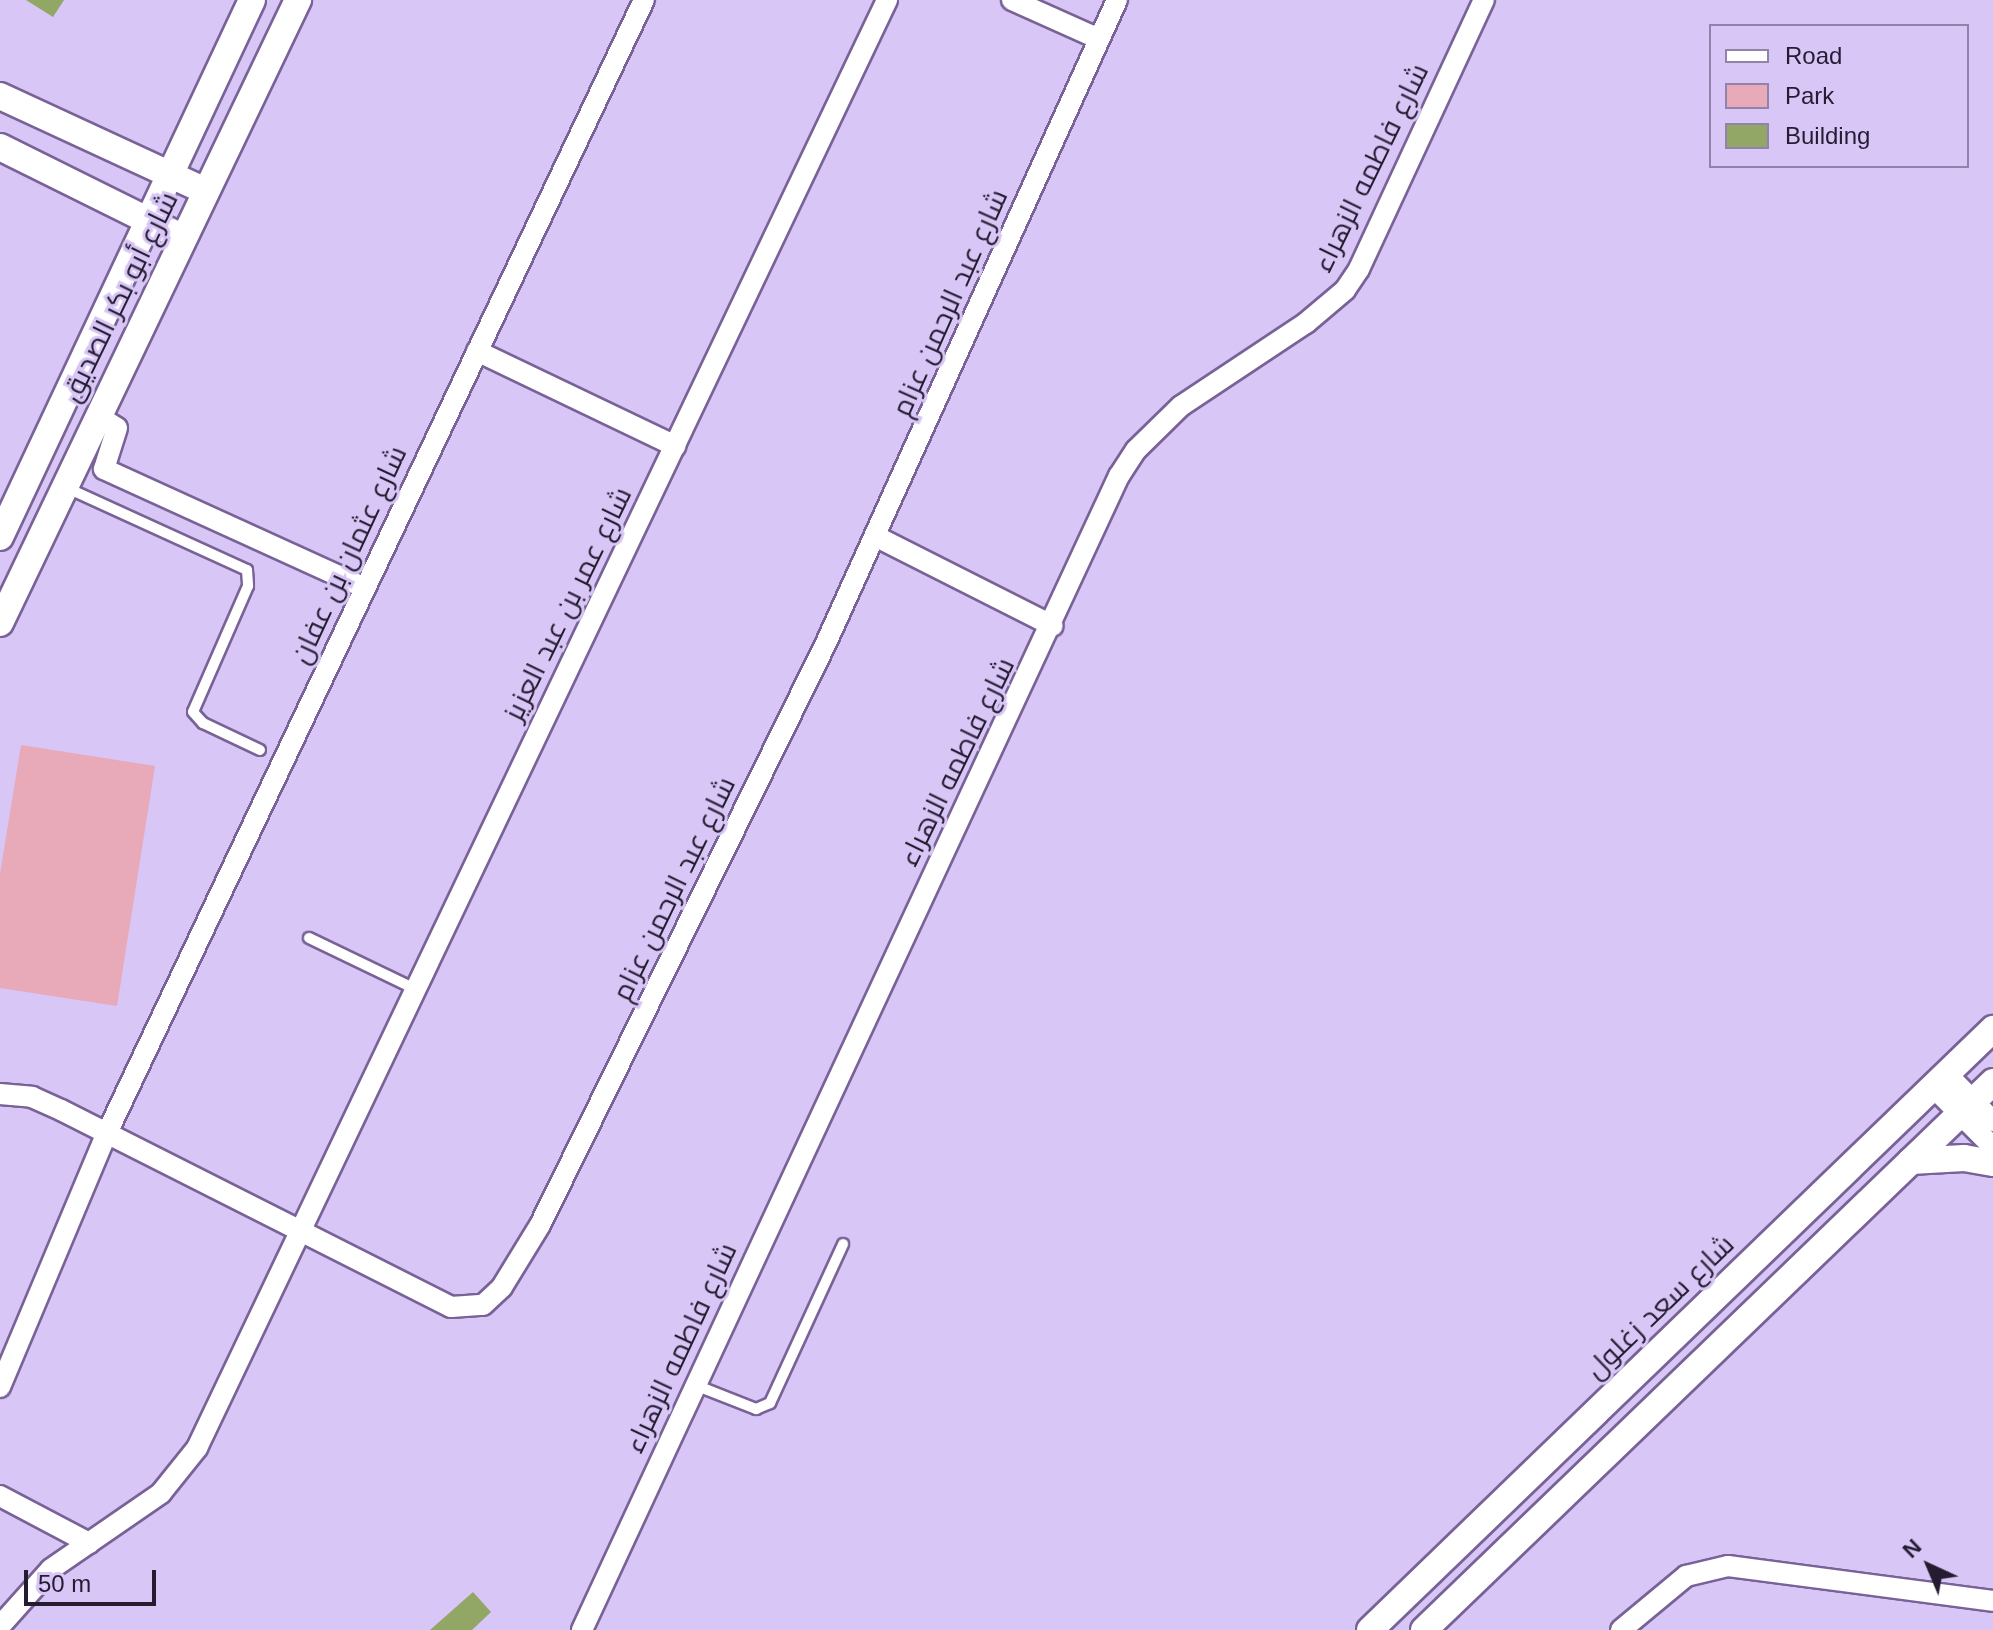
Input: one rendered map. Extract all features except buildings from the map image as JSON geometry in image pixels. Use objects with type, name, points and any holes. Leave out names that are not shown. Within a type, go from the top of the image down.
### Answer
[{"type":"street","name":"شارع أبو بكر الصديق","points":[[0,537],[146,220],[252,0]]},
{"type":"street","name":"شارع أبو بكر الصديق","points":[[0,623],[298,0]]},
{"type":"street","name":"شارع عثمان بن عفان","points":[[0,1387],[106,1135],[644,0]]},
{"type":"street","name":"شارع عمر بن عبد العزيز","points":[[0,1626],[31,1586],[161,1493],[186,1465],[887,0]]},
{"type":"street","points":[[1012,0],[1099,39]]},
{"type":"street","name":"شارع عبد الرحمن عزام","points":[[0,1094],[32,1097],[451,1307],[483,1305],[502,1287],[540,1225],[875,536],[1117,0]]},
{"type":"street","name":"شارع فاطمه الزهراء","points":[[582,1630],[1053,626],[1119,476],[1136,450],[1181,406],[1327,308],[1359,269],[1484,0]]},
{"type":"street","points":[[0,96],[206,191]]},
{"type":"street","points":[[0,147],[183,238]]},
{"type":"street","points":[[477,351],[675,446]]},
{"type":"street","points":[[98,416],[117,428],[104,469],[365,588]]},
{"type":"street","points":[[875,536],[1053,626]]},
{"type":"street","name":"شارع سعد زغلول","points":[[1370,1630],[1993,1029]]},
{"type":"street","points":[[1940,1081],[1967,1108],[1993,1147]]},
{"type":"street","points":[[1424,1630],[1993,1082]]},
{"type":"street","points":[[1967,1108],[1993,1121]]},
{"type":"street","points":[[1911,1161],[1964,1158],[1993,1163]]},
{"type":"street","points":[[0,1496],[89,1543]]},
{"type":"street","points":[[1621,1630],[1686,1576],[1728,1566],[1993,1601]]},
{"type":"lane","points":[[65,487],[247,570],[248,586],[193,712],[203,723],[260,750]]},
{"type":"lane","points":[[309,938],[415,989]]},
{"type":"lane","points":[[695,1385],[756,1409],[770,1403],[843,1244]]},
{"type":"green space","points":[[21,745],[155,766],[117,1006],[0,988],[0,874]]}]
